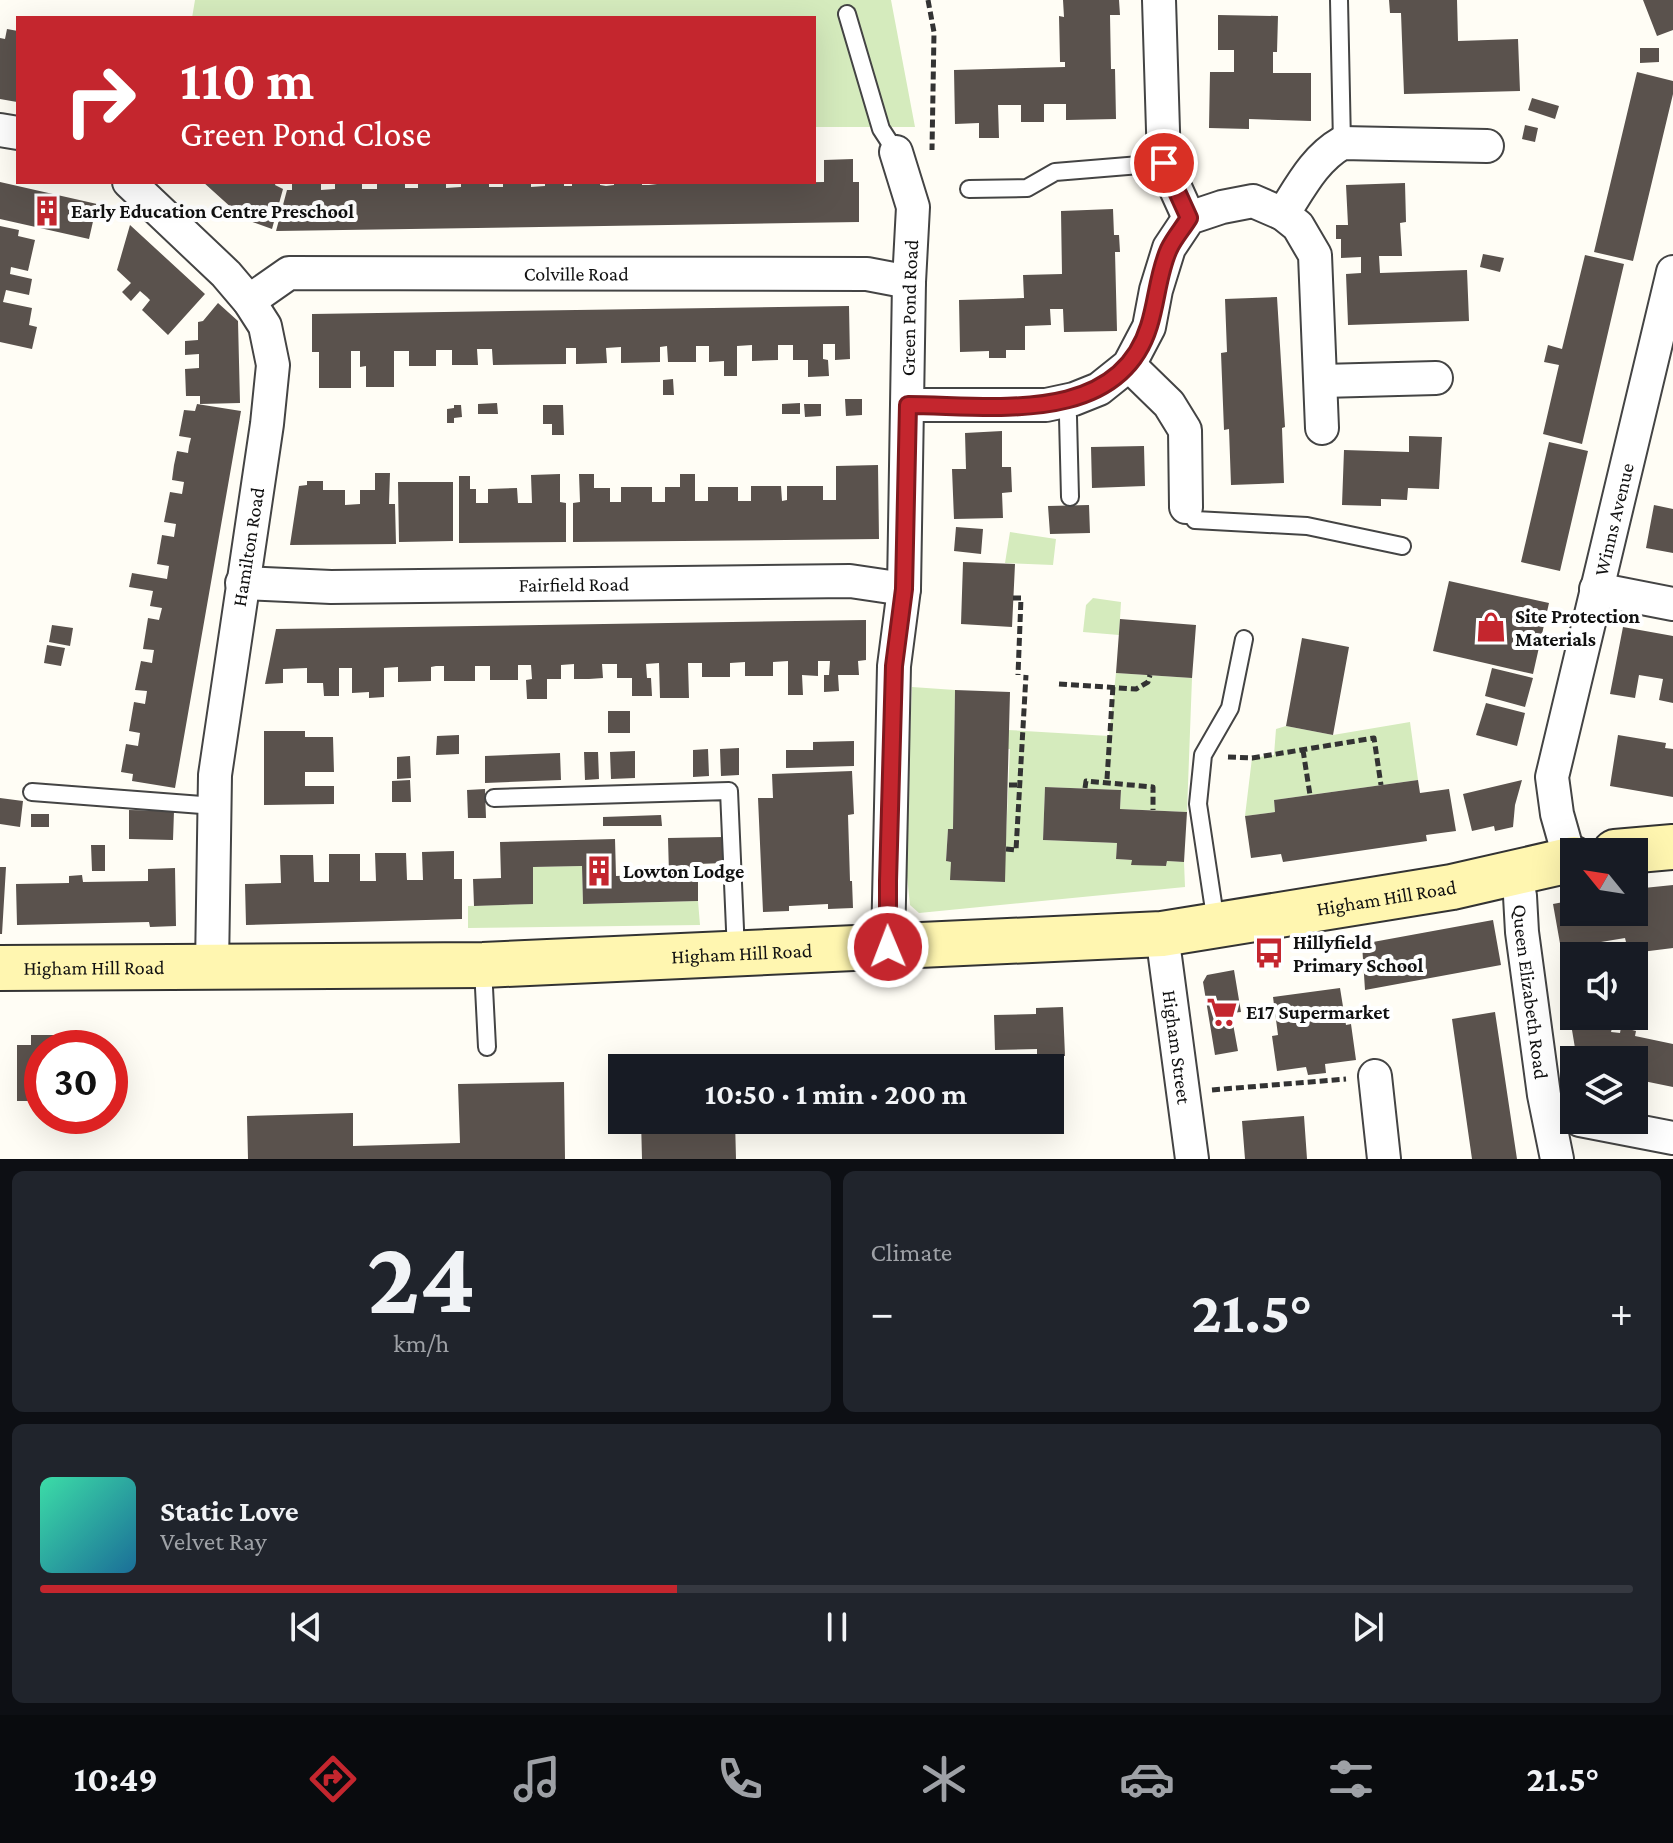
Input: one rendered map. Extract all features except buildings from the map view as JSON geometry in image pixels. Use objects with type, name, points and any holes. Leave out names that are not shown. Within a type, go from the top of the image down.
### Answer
[{"type":"street","points":[[1159,0],[1164,163],[1189,218]]},
{"type":"street","points":[[1283,214],[1317,162],[1342,143],[1487,146]]},
{"type":"street","name":"Green Pond Road","points":[[888,947],[894,666],[904,589],[913,207],[896,152]]},
{"type":"street","name":"Hamilton Road","points":[[131,184],[226,274],[249,301],[265,326],[273,365],[215,775],[212,967]]},
{"type":"street","points":[[908,405],[1046,405],[1099,389],[1129,365],[1149,327],[1169,248],[1189,218],[1253,201],[1283,214],[1298,226],[1315,255],[1322,428]]},
{"type":"street","name":"Winns Avenue","points":[[1565,838],[1557,814],[1552,777],[1673,272]]},
{"type":"street","name":"Colville Road","points":[[249,301],[289,273],[867,274],[909,282]]},
{"type":"street","points":[[1129,365],[1169,404],[1185,430],[1186,507]]},
{"type":"street","points":[[1322,381],[1436,378]]},
{"type":"street","name":"Fairfield Road","points":[[242,583],[331,587],[850,581],[904,589]]},
{"type":"street","points":[[1596,589],[1673,604]]},
{"type":"street","points":[[1648,849],[1673,847]]},
{"type":"street","name":"Higham Hill Road","points":[[0,968],[483,965],[1162,934],[1452,887],[1560,863]]},
{"type":"street","name":"Queen Elizabeth Road","points":[[1515,873],[1544,1095],[1560,1112]]},
{"type":"street","name":"Higham Street","points":[[1162,934],[1192,1159]]},
{"type":"street","points":[[1375,1076],[1384,1159]]},
{"type":"street","name":"Queen Elizabeth Road","points":[[1557,1159],[1564,1134]]},
{"type":"street","points":[[1648,1134],[1673,1138]]},
{"type":"lane","points":[[1339,0],[1342,143]]},
{"type":"lane","points":[[847,14],[881,129],[896,152]]},
{"type":"lane","points":[[969,189],[1027,188],[1055,172],[1164,163]]},
{"type":"lane","points":[[1065,401],[1070,497]]},
{"type":"lane","points":[[1186,507],[1195,520],[1307,526],[1402,546]]},
{"type":"lane","points":[[1216,924],[1198,804],[1203,755],[1230,708],[1244,639]]},
{"type":"lane","points":[[494,798],[729,791],[736,954]]},
{"type":"lane","points":[[32,792],[215,806]]},
{"type":"lane","points":[[483,965],[487,1047]]},
{"type":"path","points":[[928,0],[934,32],[932,135]]},
{"type":"path","points":[[1013,598],[1021,598],[1018,675]]},
{"type":"path","points":[[1006,849],[1016,850],[1026,675]]},
{"type":"path","points":[[1059,684],[1136,689],[1148,682],[1150,675]]},
{"type":"path","points":[[1107,779],[1113,686]]},
{"type":"path","points":[[1203,755],[1252,758],[1374,738],[1381,785]]},
{"type":"path","points":[[1303,750],[1310,795]]},
{"type":"path","points":[[1085,788],[1086,781],[1153,787],[1153,810]]},
{"type":"path","points":[[1009,785],[1020,785]]},
{"type":"path","points":[[1183,1092],[1375,1076]]},
{"type":"green space","points":[[195,0],[891,0],[915,127],[816,127],[816,16],[192,16]]},
{"type":"green space","points":[[1010,532],[1056,539],[1053,565],[1005,563]]},
{"type":"green space","points":[[1093,598],[1121,602],[1119,635],[1083,632],[1086,605]]},
{"type":"green space","points":[[1116,673],[1192,678],[1187,812],[1120,809],[1121,790],[1045,787],[1043,840],[1117,843],[1116,859],[1132,860],[1132,864],[1166,866],[1167,861],[1184,862],[1185,887],[919,913],[910,905],[905,857],[912,687],[955,690],[953,829],[948,829],[946,861],[951,862],[951,880],[1004,882],[1010,749],[1008,730],[1109,736]]},
{"type":"green space","points":[[1410,722],[1418,780],[1274,800],[1275,812],[1245,816],[1252,758],[1274,755],[1276,729],[1286,726],[1333,735]]},
{"type":"green space","points":[[582,866],[583,904],[698,901],[700,925],[468,928],[468,906],[533,904],[533,867]]},
{"type":"place","name":"Early Education Centre Preschool","points":[[47,211]]},
{"type":"place","name":"Site Protection Materials","points":[[1491,627]]},
{"type":"place","name":"Lowton Lodge","points":[[599,871]]},
{"type":"place","name":"Hillyfield Primary School","points":[[1269,953]]},
{"type":"place","name":"E17 Supermarket","points":[[1222,1012]]},
{"type":"route","points":[[888,947],[894,666],[904,589],[908,405],[1046,405],[1099,389],[1129,365],[1149,327],[1169,248],[1189,218],[1164,163]]}]
